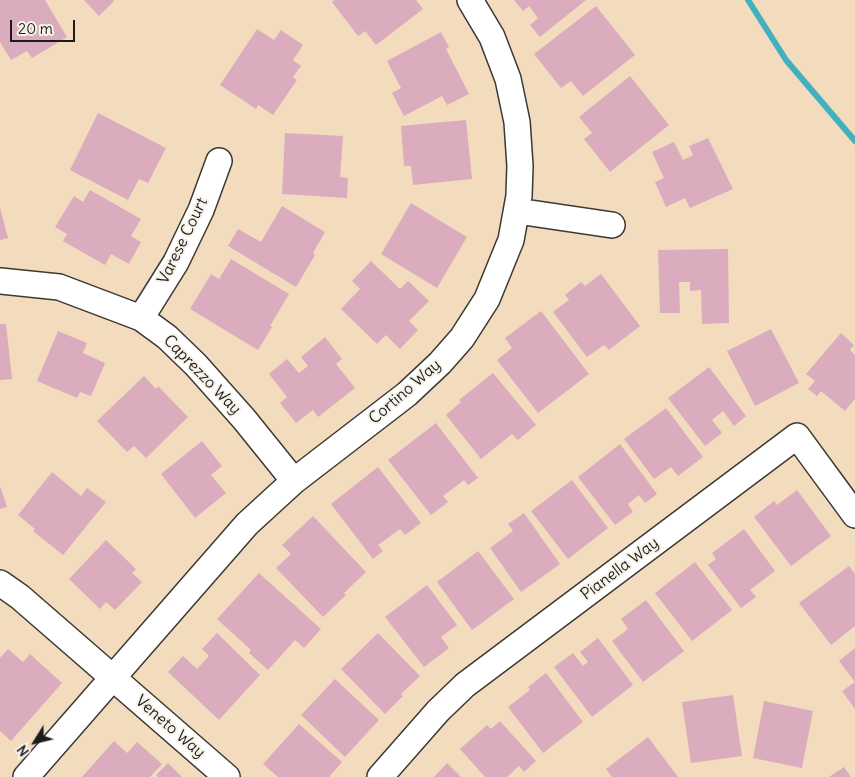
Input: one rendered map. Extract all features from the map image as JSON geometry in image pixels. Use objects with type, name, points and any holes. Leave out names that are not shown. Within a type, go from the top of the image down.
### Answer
[{"type":"street","name":"Cortino Way","points":[[26,777],[247,524],[294,481],[408,394],[440,363],[462,338],[487,299],[511,240],[517,211],[520,166],[517,122],[508,79],[492,38],[470,0]]},
{"type":"street","name":"Varese Court","points":[[141,318],[176,262],[200,210],[219,161]]},
{"type":"street","points":[[517,211],[612,225]]},
{"type":"street","name":"Caprezzo Way","points":[[0,281],[59,288],[141,318],[167,337],[196,365],[244,419],[294,481]]},
{"type":"street","name":"Pianella Way","points":[[380,777],[438,711],[465,685],[797,436],[855,515]]},
{"type":"street","name":"Veneto Way","points":[[0,583],[20,597],[227,777]]},
{"type":"building","points":[[0,0],[45,0],[67,37],[32,58],[27,51],[11,60],[0,42]]},
{"type":"building","points":[[84,0],[113,0],[114,1],[99,16]]},
{"type":"building","points":[[335,0],[416,0],[423,9],[376,45],[365,31],[358,36],[332,2]]},
{"type":"building","points":[[514,0],[586,0],[540,37],[530,25],[538,18],[529,6],[523,11]]},
{"type":"building","points":[[596,6],[635,55],[583,96],[571,81],[561,88],[534,54]]},
{"type":"building","points":[[257,29],[274,40],[281,30],[303,45],[293,60],[301,66],[293,77],[297,80],[273,115],[258,105],[256,109],[220,85]]},
{"type":"building","points":[[441,32],[449,47],[446,49],[469,94],[447,105],[442,96],[404,116],[392,93],[401,88],[387,61]]},
{"type":"building","points":[[630,76],[669,125],[610,172],[584,139],[592,133],[579,117]]},
{"type":"building","points":[[98,113],[166,148],[148,183],[139,179],[128,200],[70,170]]},
{"type":"building","points":[[466,120],[472,179],[413,185],[411,166],[404,166],[401,126]]},
{"type":"building","points":[[285,133],[343,136],[340,177],[348,178],[347,198],[282,194]]},
{"type":"building","points":[[708,138],[733,189],[690,208],[685,198],[666,207],[655,182],[664,178],[652,152],[674,142],[683,160],[693,155],[689,146]]},
{"type":"building","points":[[90,190],[141,219],[131,236],[141,242],[129,264],[111,254],[105,265],[63,241],[67,234],[55,227],[74,196],[83,202]]},
{"type":"building","points":[[411,203],[467,237],[437,288],[381,254]]},
{"type":"building","points":[[282,206],[325,232],[313,253],[315,255],[296,287],[228,246],[238,229],[261,242]]},
{"type":"building","points":[[0,208],[8,238],[0,240]]},
{"type":"building","points":[[728,249],[729,323],[702,324],[701,290],[690,291],[690,282],[679,282],[680,313],[660,313],[658,250]]},
{"type":"building","points":[[231,259],[289,294],[258,350],[190,309],[211,274],[219,279]]},
{"type":"building","points":[[371,261],[400,289],[408,281],[429,301],[409,321],[418,330],[400,349],[386,335],[377,344],[341,309],[360,289],[352,281]]},
{"type":"building","points":[[601,274],[640,326],[609,350],[604,345],[587,357],[553,312],[569,300],[565,295],[581,282],[585,286]]},
{"type":"building","points":[[541,311],[589,374],[538,413],[497,360],[512,348],[505,338]]},
{"type":"building","points":[[0,324],[6,324],[12,379],[0,380]]},
{"type":"building","points":[[771,329],[799,383],[755,406],[727,351]]},
{"type":"building","points":[[58,331],[87,343],[83,353],[105,363],[91,396],[80,392],[77,398],[37,381]]},
{"type":"building","points":[[841,333],[854,345],[850,350],[855,355],[855,399],[845,411],[821,391],[817,396],[808,389],[815,381],[806,374]]},
{"type":"building","points":[[325,337],[342,359],[336,364],[355,388],[318,417],[313,410],[296,423],[280,403],[287,397],[269,374],[287,359],[299,373],[308,366],[301,357]]},
{"type":"building","points":[[709,367],[746,416],[734,426],[723,411],[712,420],[722,433],[705,446],[668,398]]},
{"type":"building","points":[[493,373],[536,425],[518,440],[512,434],[481,459],[446,415],[461,402],[459,400]]},
{"type":"building","points":[[144,376],[156,389],[158,386],[188,417],[146,458],[134,446],[127,452],[97,421]]},
{"type":"building","points":[[666,408],[703,457],[678,476],[671,467],[654,479],[624,439]]},
{"type":"building","points":[[436,423],[478,478],[468,485],[464,480],[443,496],[448,502],[431,515],[388,460]]},
{"type":"building","points":[[202,441],[222,466],[211,475],[226,493],[195,518],[161,474]]},
{"type":"building","points":[[620,444],[657,494],[645,503],[639,495],[628,504],[633,512],[615,525],[578,477]]},
{"type":"building","points":[[378,467],[421,523],[405,535],[400,529],[378,545],[383,551],[373,559],[331,504]]},
{"type":"building","points":[[52,472],[81,496],[87,488],[106,502],[63,555],[33,531],[35,529],[18,515]]},
{"type":"building","points":[[572,480],[608,528],[568,559],[531,511]]},
{"type":"building","points":[[0,486],[7,507],[0,509]]},
{"type":"building","points":[[797,490],[831,536],[791,566],[754,517],[774,501],[777,505]]},
{"type":"building","points":[[524,513],[560,564],[521,592],[490,548],[513,531],[508,524]]},
{"type":"building","points":[[313,516],[366,572],[323,617],[276,568],[291,554],[282,545]]},
{"type":"building","points":[[744,529],[775,571],[750,590],[756,597],[741,608],[708,565],[716,559],[712,553]]},
{"type":"building","points":[[106,540],[136,569],[132,573],[142,582],[115,610],[106,602],[100,609],[69,579]]},
{"type":"building","points":[[478,551],[514,599],[472,630],[437,582]]},
{"type":"building","points":[[695,562],[732,610],[692,641],[655,593]]},
{"type":"building","points":[[849,566],[855,574],[855,626],[831,645],[799,603]]},
{"type":"building","points":[[259,573],[321,629],[304,648],[295,640],[268,670],[249,653],[251,650],[217,619]]},
{"type":"building","points":[[427,585],[457,625],[441,637],[449,648],[424,667],[385,617]]},
{"type":"building","points":[[646,600],[684,651],[643,682],[612,641],[628,629],[621,619]]},
{"type":"building","points":[[217,633],[260,675],[219,720],[168,672],[183,656],[197,669],[209,656],[202,649]]},
{"type":"building","points":[[378,633],[420,676],[401,694],[403,696],[385,714],[341,669]]},
{"type":"building","points":[[598,638],[633,685],[592,717],[554,667],[573,653],[583,666],[588,662],[580,652]]},
{"type":"building","points":[[855,648],[855,682],[839,661]]},
{"type":"building","points":[[8,649],[23,662],[30,654],[62,683],[11,741],[0,731],[0,658]]},
{"type":"building","points":[[546,673],[583,722],[543,753],[508,707],[530,690],[528,687]]},
{"type":"building","points":[[335,679],[379,720],[345,757],[301,715]]},
{"type":"building","points":[[855,682],[855,709],[842,691]]},
{"type":"building","points":[[733,695],[742,756],[691,763],[682,702]]},
{"type":"building","points":[[764,701],[813,711],[802,768],[753,758]]},
{"type":"building","points":[[500,721],[536,761],[524,772],[519,766],[507,777],[485,777],[460,749],[487,725],[491,729]]},
{"type":"building","points":[[299,724],[342,762],[329,777],[278,777],[263,764]]},
{"type":"building","points":[[648,737],[678,777],[612,777],[606,769]]},
{"type":"building","points":[[114,741],[127,753],[137,742],[162,764],[150,777],[82,777]]},
{"type":"building","points":[[168,763],[182,777],[158,777],[156,775]]},
{"type":"building","points":[[447,763],[461,777],[434,777]]},
{"type":"building","points":[[844,767],[851,777],[829,777]]},
{"type":"waterway","points":[[748,0],[786,60],[855,141]]}]
